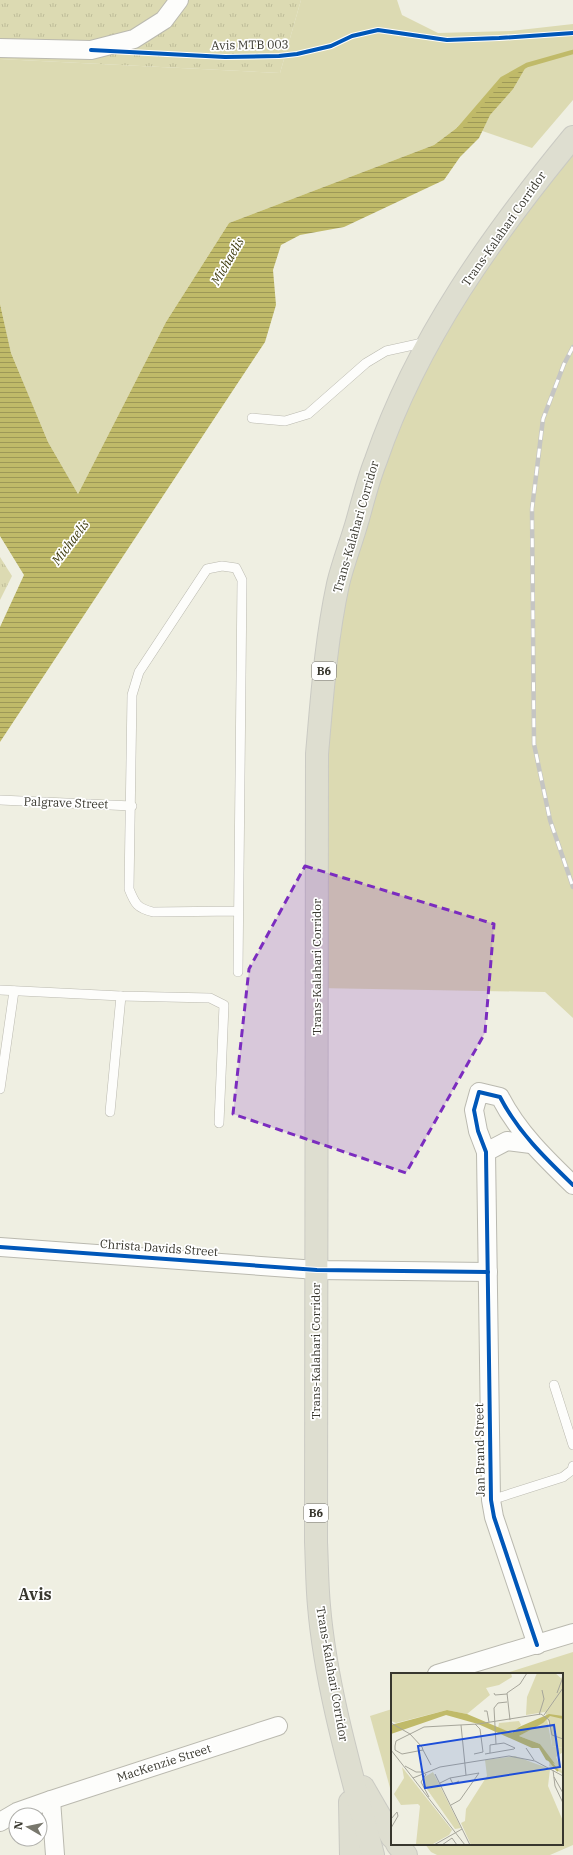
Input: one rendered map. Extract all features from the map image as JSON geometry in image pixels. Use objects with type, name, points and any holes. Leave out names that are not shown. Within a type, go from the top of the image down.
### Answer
[{"type":"highway","name":"Trans-Kalahari Corridor","points":[[373,1855],[346,1754],[329,1671],[319,1606],[316,1542],[317,754],[324,669],[338,584],[376,459],[406,388],[430,341],[487,248],[540,177],[573,138]]},
{"type":"highway","points":[[346,1754],[391,1835]]},
{"type":"highway","name":"B6","points":[[346,1754],[351,1814],[351,1855]]},
{"type":"highway","points":[[398,1845],[406,1855]]},
{"type":"street","points":[[0,48],[91,50],[134,39],[164,20],[179,0]]},
{"type":"street","name":"Jan Brand Street","points":[[537,1645],[494,1517],[491,1500],[486,1152],[478,1131],[474,1110],[479,1092],[500,1097],[509,1115],[531,1144],[573,1185]]},
{"type":"street","points":[[486,1152],[507,1141],[531,1144]]},
{"type":"street","name":"Christa Davids Street","points":[[0,1247],[317,1270]]},
{"type":"street","points":[[317,1270],[488,1272]]},
{"type":"street","points":[[440,1673],[573,1634]]},
{"type":"street","name":"MacKenzie Street","points":[[0,1822],[17,1812],[51,1800],[278,1726]]},
{"type":"street","points":[[51,1800],[55,1855]]},
{"type":"lane","points":[[252,418],[285,421],[308,414],[366,363],[386,351],[430,341]]},
{"type":"lane","points":[[238,911],[153,912],[144,910],[135,903],[129,889],[132,806],[130,710],[132,695],[139,672],[207,569],[222,566],[236,568],[242,580],[238,972]]},
{"type":"lane","name":"Palgrave Street","points":[[0,800],[132,806]]},
{"type":"lane","points":[[0,990],[14,992],[210,998],[224,1006],[219,1123]]},
{"type":"lane","points":[[0,1089],[14,992]]},
{"type":"lane","points":[[110,1112],[121,996]]},
{"type":"lane","points":[[554,1385],[573,1445]]},
{"type":"lane","points":[[491,1500],[563,1478],[572,1470],[573,1466]]},
{"type":"highlighted area","points":[[305,866],[494,924],[485,1033],[406,1173],[233,1114],[249,969]]},
{"type":"green space","points":[[0,0],[301,0],[280,73],[0,59]]},
{"type":"green space","points":[[301,0],[397,0],[402,15],[438,33],[511,31],[573,24],[573,100],[532,148],[462,124],[434,145],[229,223],[166,322],[78,494],[48,442],[11,353],[0,304],[0,59],[280,73]]},
{"type":"green space","points":[[573,137],[573,1018],[545,992],[317,988],[324,669],[406,388]]},
{"type":"green space","points":[[0,557],[12,576],[0,600]]},
{"type":"green space","points":[[573,1652],[573,1845],[550,1855],[437,1855],[431,1852],[426,1845],[563,1845],[563,1673],[506,1673]]},
{"type":"green space","points":[[391,1709],[391,1791],[370,1716]]},
{"type":"water","points":[[527,65],[513,89],[490,115],[479,138],[460,157],[444,180],[344,227],[300,235],[281,245],[273,270],[276,305],[265,342],[0,742],[0,627],[24,575],[0,536],[0,304],[11,353],[48,442],[78,494],[166,322],[229,223],[434,145],[462,124],[502,79]]},
{"type":"waterway","name":"Michaelis","points":[[459,129],[502,79],[527,65],[573,52]]},
{"type":"railway","points":[[573,347],[564,364],[543,419],[532,509],[534,744],[550,820],[573,887]]},
{"type":"cycle path","name":"Avis MTB 003","points":[[91,50],[225,57],[279,56],[297,54],[331,46],[352,36],[378,30],[447,40],[573,33]]},
{"type":"cycle path","points":[[537,1645],[494,1517],[491,1500],[486,1152],[478,1131],[474,1110],[479,1092],[500,1097],[515,1122],[542,1155],[573,1185]]},
{"type":"cycle path","points":[[0,1247],[317,1270],[488,1272]]},
{"type":"district","name":"Avis","points":[[35,1594]]}]
